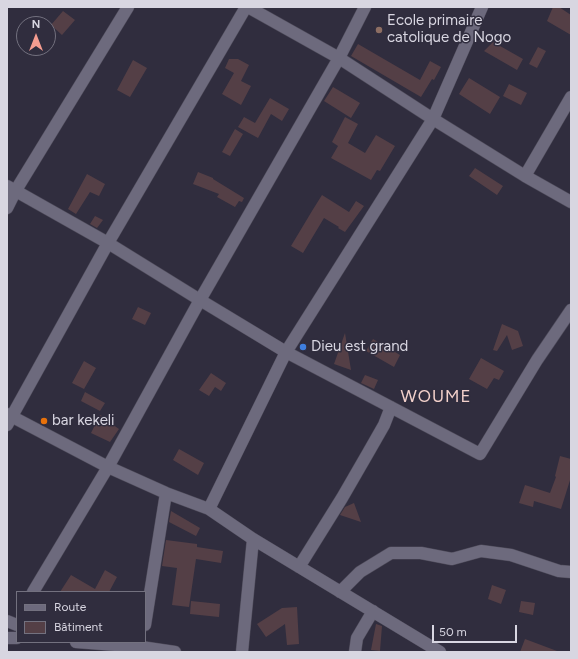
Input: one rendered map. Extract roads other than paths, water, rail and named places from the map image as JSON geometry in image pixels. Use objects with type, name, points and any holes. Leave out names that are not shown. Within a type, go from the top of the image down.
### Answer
[{"type":"street","points":[[7,208],[11,188],[128,7]]},
{"type":"street","points":[[440,652],[253,539],[209,509],[166,493],[108,467],[9,418],[108,243],[247,7],[339,58],[433,119],[525,176],[571,202]]},
{"type":"street","points":[[34,591],[108,467],[200,300],[339,58],[365,7]]},
{"type":"street","points":[[209,509],[286,352],[433,119],[482,7]]},
{"type":"street","points":[[525,176],[571,97]]},
{"type":"street","points":[[11,188],[108,243],[286,352],[480,454],[537,360],[571,310]]},
{"type":"street","points":[[299,567],[342,498],[384,425],[391,407]]},
{"type":"street","points":[[146,619],[166,493]]},
{"type":"street","points":[[242,652],[253,539]]},
{"type":"street","points":[[340,592],[360,572],[391,553],[421,553],[452,559],[481,551],[511,555],[559,571],[571,572]]},
{"type":"street","points":[[355,652],[357,638],[373,611]]},
{"type":"street","points":[[89,643],[141,647],[175,652]]},
{"type":"place","name":"Ecole primaire catolique de Nogo","points":[[379,30]]},
{"type":"place","name":"Dieu est grand","points":[[303,347]]},
{"type":"place","name":"bar kekeli","points":[[44,421]]},
{"type":"district","name":"WOUME","points":[[436,397]]}]
